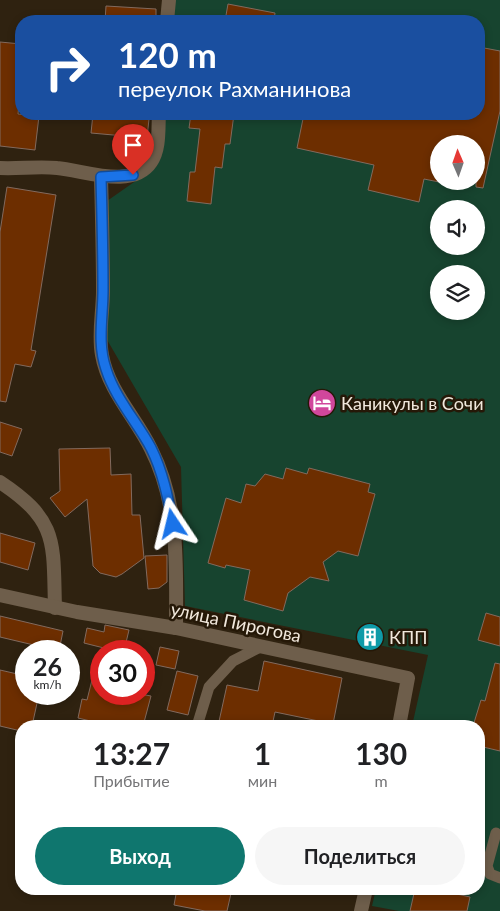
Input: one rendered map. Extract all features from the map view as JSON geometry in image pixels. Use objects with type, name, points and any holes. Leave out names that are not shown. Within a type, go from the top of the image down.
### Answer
[{"type":"street","points":[[167,15],[168,0]]},
{"type":"street","points":[[0,168],[58,168],[101,177],[133,175],[143,171],[150,164],[156,150],[158,120]]},
{"type":"street","points":[[101,177],[103,291],[100,338],[102,356],[113,385],[151,448],[167,489],[176,542],[176,628]]},
{"type":"street","points":[[0,482],[21,496],[37,513],[48,530],[54,550],[55,608]]},
{"type":"street","name":"улица Пирогова","points":[[0,595],[55,608],[176,628],[408,678],[400,720]]},
{"type":"street","points":[[361,911],[365,895]]},
{"type":"lane","points":[[199,720],[209,687],[232,661],[262,646]]},
{"type":"lane","points":[[496,833],[487,866],[490,874],[500,878]]},
{"type":"green space","name":"Каникулы в Сочи","points":[[170,0],[500,0],[500,911],[399,911],[372,906],[375,895],[485,895],[485,720],[413,720],[428,655],[185,606],[181,467],[106,338],[107,201],[157,166],[161,120],[485,120],[485,15],[169,15]]},
{"type":"building","points":[[228,4],[275,13],[275,15],[226,15]]},
{"type":"building","points":[[106,6],[156,9],[156,15],[105,15]]},
{"type":"building","points":[[0,42],[15,43],[15,120],[39,120],[35,150],[0,146]]},
{"type":"building","points":[[485,48],[500,51],[500,111],[485,179],[485,135],[430,135],[430,180],[424,179],[419,202],[368,190],[374,165],[297,148],[303,120],[485,120]]},
{"type":"building","points":[[92,120],[149,120],[147,138],[91,133]]},
{"type":"building","points":[[190,120],[233,120],[230,144],[225,144],[222,168],[215,167],[211,204],[187,201],[190,172],[195,172],[200,129],[189,128]]},
{"type":"building","points":[[7,187],[56,195],[31,350],[36,351],[31,367],[15,364],[6,402],[0,401],[0,232]]},
{"type":"building","points":[[0,422],[22,429],[12,456],[0,452]]},
{"type":"building","points":[[110,448],[111,475],[131,474],[132,515],[140,515],[144,558],[116,577],[100,573],[93,566],[87,499],[65,517],[50,498],[60,491],[59,449]]},
{"type":"building","points":[[286,468],[307,474],[309,468],[370,484],[368,492],[375,494],[358,556],[338,551],[323,562],[329,581],[310,577],[288,593],[283,611],[244,600],[250,570],[226,565],[225,568],[208,563],[226,498],[241,503],[246,484],[255,486],[265,474],[283,479]]},
{"type":"building","points":[[0,533],[35,543],[28,570],[0,562]]},
{"type":"building","points":[[167,555],[167,582],[159,588],[148,589],[145,556]]},
{"type":"building","points":[[486,613],[500,617],[500,646],[478,640]]},
{"type":"building","points":[[0,616],[63,631],[61,640],[15,641],[0,637]]},
{"type":"building","points":[[105,625],[129,630],[127,640],[90,640],[90,644],[84,643],[87,628],[104,632]]},
{"type":"building","points":[[160,647],[179,651],[175,669],[156,665]]},
{"type":"building","points":[[264,661],[342,678],[334,720],[314,720],[275,712],[273,720],[219,720],[227,685],[258,691]]},
{"type":"building","points":[[495,663],[500,664],[500,751],[485,747],[485,720],[475,720],[481,700],[485,701]]},
{"type":"building","points":[[0,670],[15,673],[15,705],[37,705],[33,720],[15,720],[15,730],[0,726]]},
{"type":"building","points":[[177,671],[198,676],[188,715],[167,710]]},
{"type":"building","points":[[90,688],[90,705],[149,705],[145,720],[86,720],[78,718],[82,699],[87,700]]},
{"type":"building","points":[[176,895],[231,895],[227,911],[205,911],[174,905]]},
{"type":"building","points":[[414,895],[461,895],[470,897],[467,911],[410,911]]},
{"type":"place","name":"Каникулы в Сочи","points":[[322,403]]},
{"type":"place","name":"КПП","points":[[370,637]]},
{"type":"route","points":[[133,175],[101,177],[103,291],[100,338],[102,356],[113,385],[151,448],[167,489],[173,524]]}]
